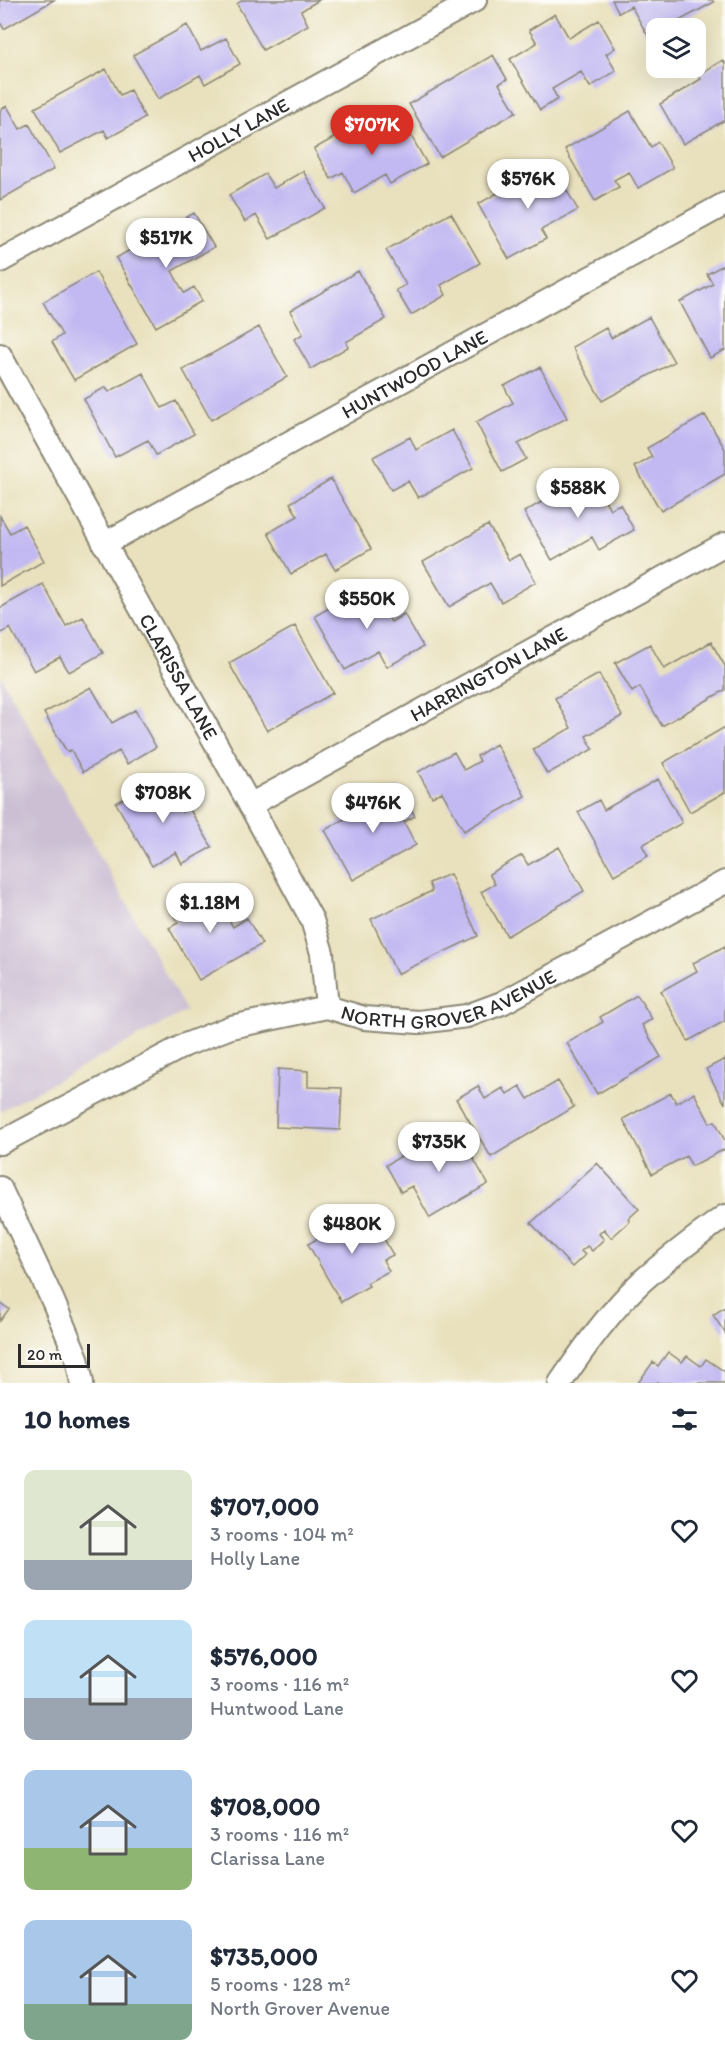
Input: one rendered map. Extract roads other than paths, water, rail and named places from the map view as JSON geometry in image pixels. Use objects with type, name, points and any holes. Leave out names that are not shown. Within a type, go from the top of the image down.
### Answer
[{"type":"street","name":"HOLLY LANE","points":[[0,261],[475,0]]},
{"type":"street","name":"HUNTWOOD LANE","points":[[104,544],[725,204]]},
{"type":"street","name":"CLARISSA LANE","points":[[0,356],[312,920],[322,953],[327,1007]]},
{"type":"street","name":"HARRINGTON LANE","points":[[250,805],[725,544]]},
{"type":"street","name":"NORTH GROVER AVENUE","points":[[0,1143],[185,1045],[231,1027],[327,1007],[364,1018],[419,1022],[467,1016],[502,1003],[725,882]]},
{"type":"street","points":[[0,1188],[65,1330],[77,1359],[82,1383]]},
{"type":"street","points":[[560,1383],[606,1322],[640,1283],[685,1245],[725,1216]]}]
